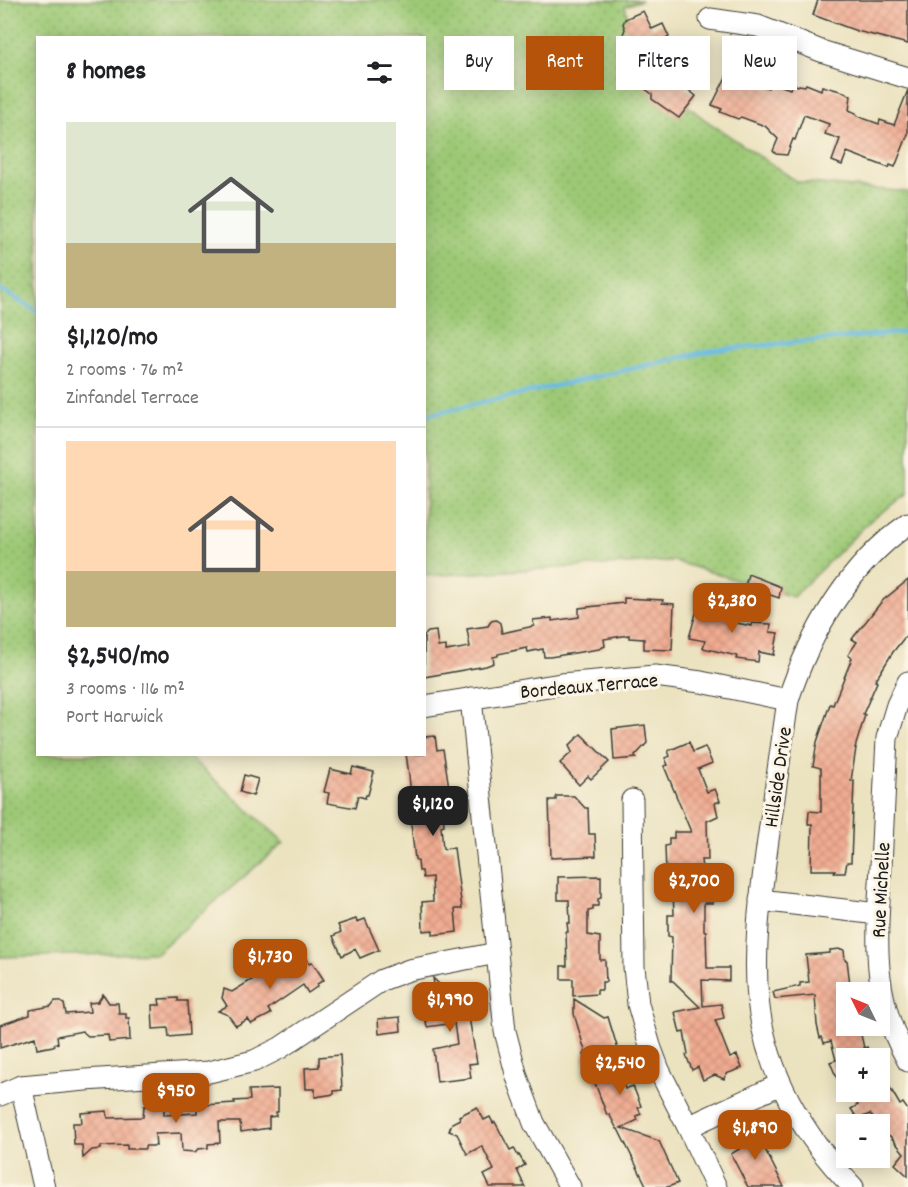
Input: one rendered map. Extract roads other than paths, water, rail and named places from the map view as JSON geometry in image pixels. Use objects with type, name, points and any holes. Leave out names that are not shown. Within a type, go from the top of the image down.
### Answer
[{"type":"street","points":[[710,19],[758,26],[821,51],[908,78]]},
{"type":"street","name":"Hillside Drive","points":[[853,1187],[821,1152],[806,1131],[781,1084],[767,1044],[758,1001],[756,956],[760,900],[788,700],[805,654],[828,611],[865,564],[908,524]]},
{"type":"street","name":"Bordeaux Terrace","points":[[426,706],[600,679],[655,676],[701,681],[788,700]]},
{"type":"street","name":"Rue Michelle","points":[[908,682],[897,705],[887,738],[876,954],[885,1007],[895,1036],[908,1061]]},
{"type":"street","points":[[471,698],[505,1031],[517,1077],[534,1123],[570,1187]]},
{"type":"street","points":[[632,800],[634,967],[638,1004],[659,1070],[716,1187]]},
{"type":"street","points":[[760,900],[879,914]]},
{"type":"street","points":[[0,1095],[21,1086],[209,1072],[254,1061],[280,1048],[381,980],[409,970],[497,953]]},
{"type":"street","points":[[688,1127],[781,1084]]},
{"type":"street","points":[[21,1086],[44,1187]]},
{"type":"waterway","points":[[0,289],[36,311]]},
{"type":"waterway","points":[[426,414],[714,350],[908,332]]}]
